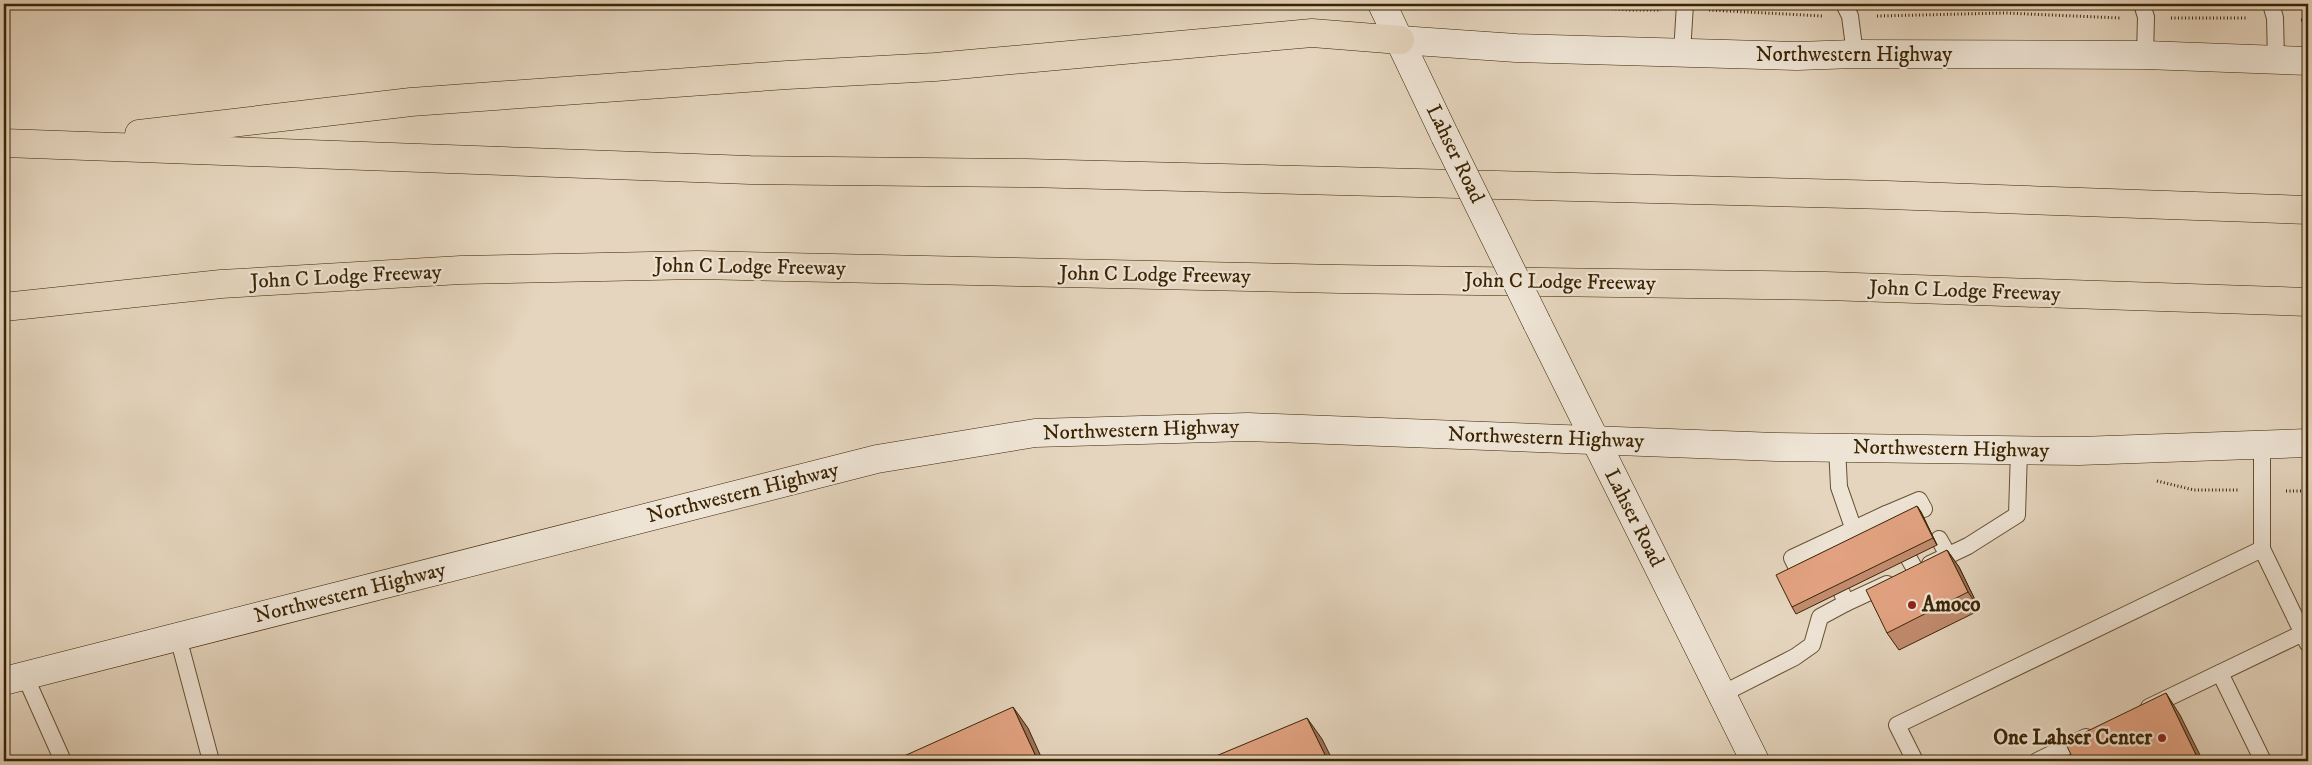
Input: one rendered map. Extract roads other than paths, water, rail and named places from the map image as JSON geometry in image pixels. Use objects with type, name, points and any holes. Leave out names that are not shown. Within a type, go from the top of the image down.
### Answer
[{"type":"highway","points":[[50,144],[411,102],[787,75],[935,67],[1312,33],[1400,40]]},
{"type":"highway","points":[[4,143],[750,170],[1026,173],[1887,195],[2308,210]]},
{"type":"highway","name":"John C Lodge Freeway","points":[[4,307],[231,284],[461,270],[698,265],[1340,280],[1826,286],[2308,302]]},
{"type":"main road","name":"Lahser Road","points":[[1382,4],[1594,439],[1755,761]]},
{"type":"main road","name":"Northwestern Highway","points":[[1400,40],[1516,48],[1797,56],[1855,54],[2145,54],[2308,61]]},
{"type":"main road","name":"Northwestern Highway","points":[[14,679],[877,459],[1035,433],[1248,427],[1836,448],[2079,451],[2308,443]]},
{"type":"lane","points":[[1682,53],[1685,4]]},
{"type":"lane","points":[[1844,4],[1850,16],[1855,54]]},
{"type":"lane","points":[[2142,4],[2146,18],[2145,54]]},
{"type":"lane","points":[[2271,4],[2275,18],[2276,60]]},
{"type":"lane","points":[[2133,715],[2220,673],[2306,638],[2262,549],[2262,444]]},
{"type":"lane","points":[[1836,448],[1839,488],[1856,536]]},
{"type":"lane","points":[[1722,694],[1795,657],[1812,645],[1816,609],[1912,564],[1948,556],[1968,546],[2017,515],[2019,450]]},
{"type":"lane","points":[[1798,570],[1792,558],[1822,551],[1856,536],[1889,520],[1919,500],[1924,509]]},
{"type":"lane","points":[[1939,539],[1948,556]]},
{"type":"lane","points":[[1915,761],[1898,725],[2262,549]]},
{"type":"lane","points":[[178,637],[211,761]]},
{"type":"lane","points":[[2220,673],[2263,761]]},
{"type":"lane","points":[[14,679],[64,761]]},
{"type":"lane","points":[[2037,761],[2098,732]]},
{"type":"place","name":"Amoco","points":[[1912,605]]},
{"type":"place","name":"One Lahser Center","points":[[2162,738]]}]
